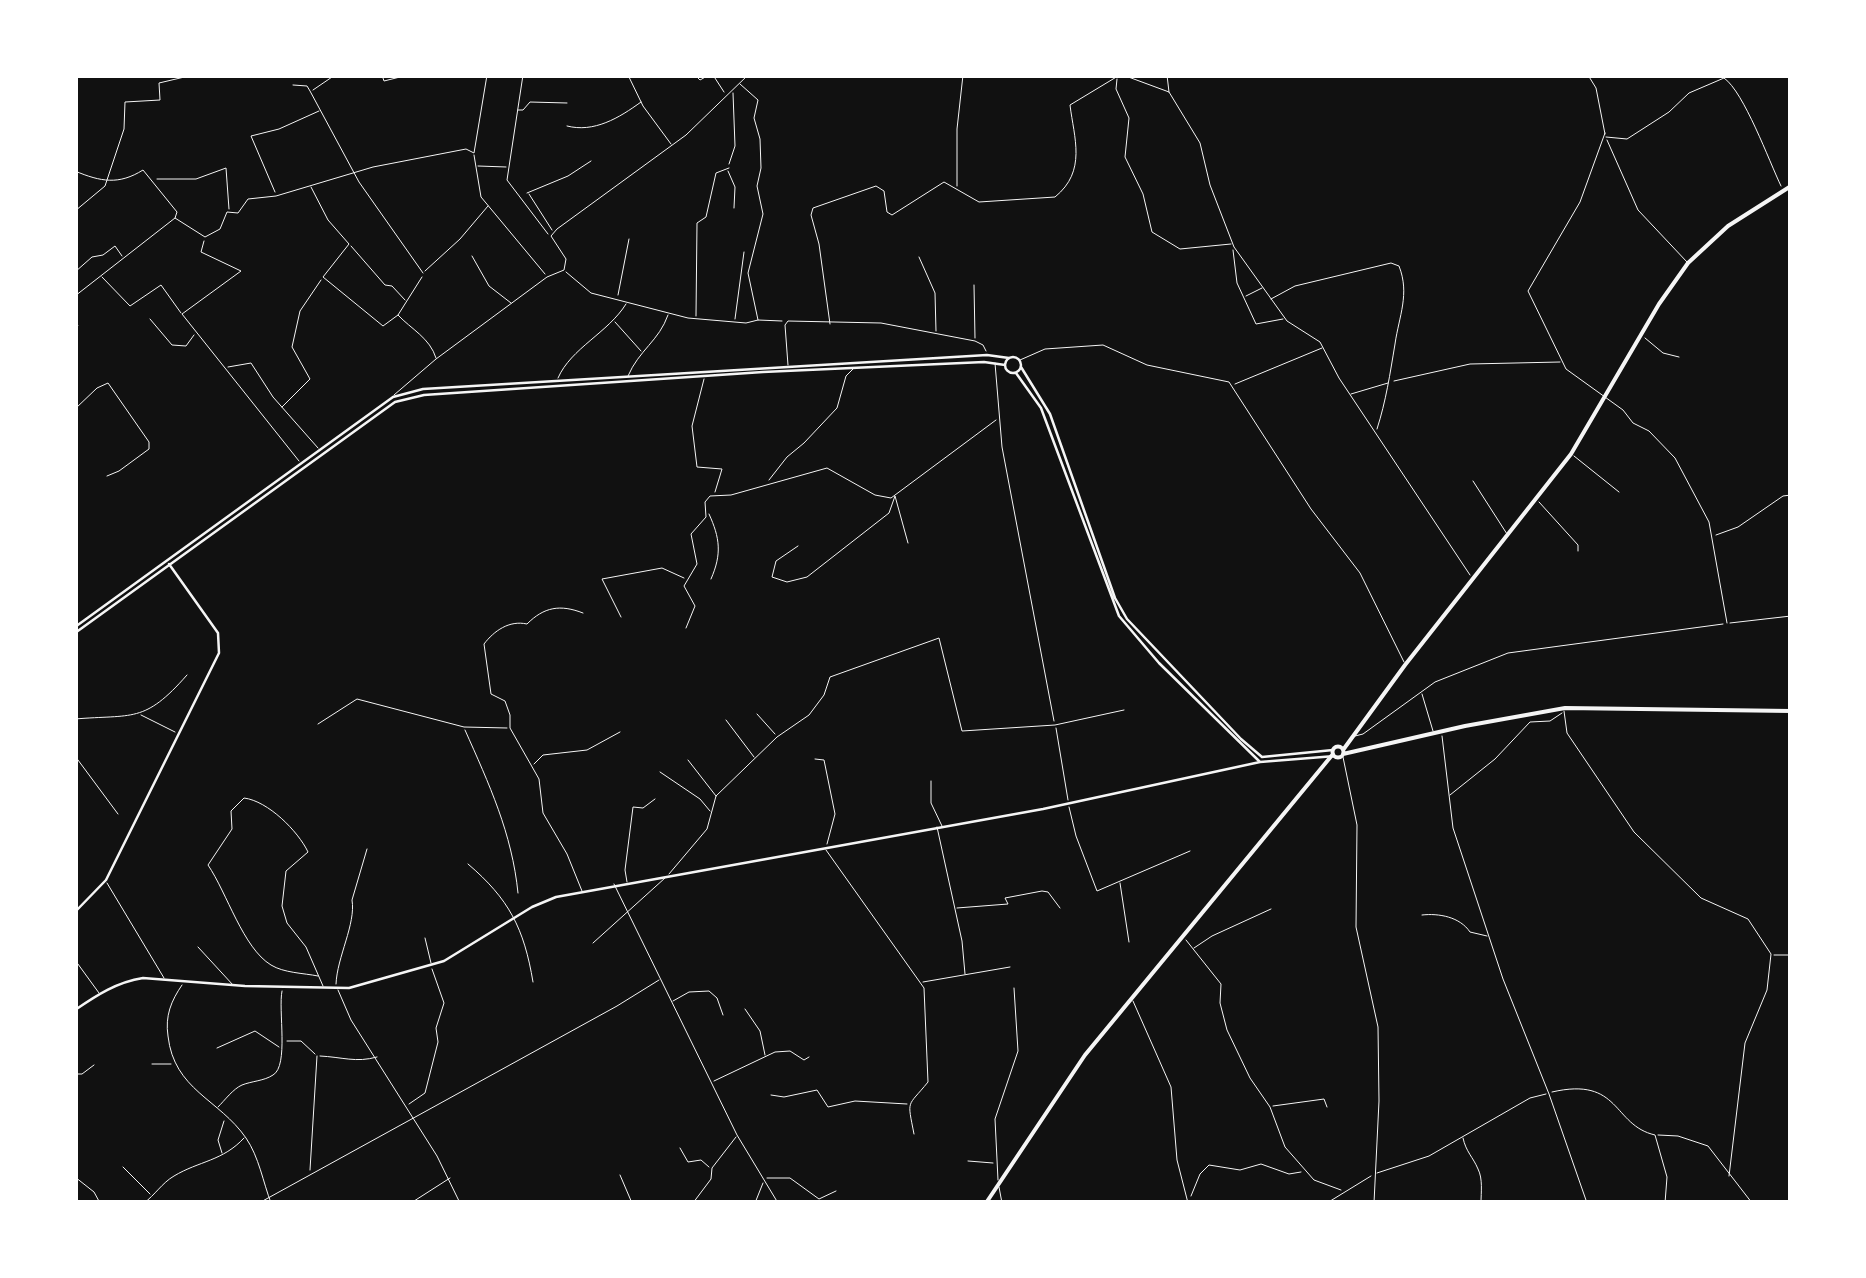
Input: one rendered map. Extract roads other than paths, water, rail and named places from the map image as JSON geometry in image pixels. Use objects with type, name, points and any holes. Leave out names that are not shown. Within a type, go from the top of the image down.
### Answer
[{"type":"main road","points":[[986,1203],[1085,1055],[1351,736],[1572,454],[1688,264],[1728,226],[1791,186]]},
{"type":"main road","points":[[1338,752],[1564,709],[1791,711]]},
{"type":"street","points":[[75,211],[90,202],[107,180],[124,129],[125,102],[160,100],[159,83],[193,75]]},
{"type":"street","points":[[310,91],[335,75]]},
{"type":"street","points":[[382,75],[384,81],[408,75]]},
{"type":"street","points":[[423,75],[452,75]]},
{"type":"street","points":[[470,75],[487,76],[474,153],[481,197],[547,277]]},
{"type":"street","points":[[523,75],[507,180],[566,260],[564,270]]},
{"type":"street","points":[[628,75],[641,102],[672,145]]},
{"type":"street","points":[[696,75],[700,80],[711,75],[726,94]]},
{"type":"street","points":[[550,236],[672,145],[748,75]]},
{"type":"street","points":[[957,188],[957,129],[964,75]]},
{"type":"street","points":[[830,324],[810,215],[812,208],[876,186],[884,191],[890,215],[940,184],[957,188],[979,202],[1055,197],[1064,188],[1076,158],[1077,136],[1070,105],[1124,75],[1169,92]]},
{"type":"street","points":[[1167,75],[1169,92],[1200,143],[1210,185],[1233,245],[1285,319],[1317,339],[1324,348],[1474,581]]},
{"type":"street","points":[[1588,75],[1596,88],[1605,135],[1638,210],[1688,264]]},
{"type":"street","points":[[1118,76],[1116,90],[1129,118],[1124,158],[1144,196],[1150,229],[1160,240],[1180,249],[1233,245]]},
{"type":"street","points":[[1605,135],[1627,139],[1669,112],[1689,93],[1724,78],[1745,105],[1784,190]]},
{"type":"street","points":[[739,84],[758,100],[754,118],[760,139],[757,186],[763,214],[748,272],[758,320]]},
{"type":"street","points":[[292,85],[307,86],[355,172],[423,274]]},
{"type":"street","points":[[733,90],[735,146],[728,168],[735,187],[734,208]]},
{"type":"street","points":[[517,110],[524,110],[530,102],[566,103]]},
{"type":"street","points":[[566,126],[582,130],[607,122],[641,102]]},
{"type":"street","points":[[276,196],[251,136],[322,110]]},
{"type":"street","points":[[1605,135],[1580,202],[1528,287],[1568,371],[1628,415],[1633,423],[1650,430],[1675,458],[1706,514],[1727,623]]},
{"type":"street","points":[[229,211],[238,213],[248,199],[276,196],[355,172],[466,149],[474,153]]},
{"type":"street","points":[[527,193],[568,176],[591,161]]},
{"type":"street","points":[[474,166],[508,167]]},
{"type":"street","points":[[154,180],[196,178],[226,168],[229,211],[220,229],[206,237],[201,252],[241,271],[182,314]]},
{"type":"street","points":[[696,320],[697,223],[706,216],[716,173],[728,168]]},
{"type":"street","points":[[75,171],[111,182],[130,179],[143,170],[173,204],[175,218]]},
{"type":"street","points":[[522,183],[554,232]]},
{"type":"street","points":[[311,186],[328,220],[407,303]]},
{"type":"street","points":[[323,277],[383,326],[398,315],[423,274],[488,206]]},
{"type":"street","points":[[175,218],[206,237]]},
{"type":"street","points":[[75,296],[175,218]]},
{"type":"street","points":[[618,299],[630,239]]},
{"type":"street","points":[[282,407],[310,379],[292,347],[300,311],[349,244]]},
{"type":"street","points":[[1233,245],[1237,279],[1257,326],[1285,319]]},
{"type":"street","points":[[75,272],[115,246],[123,257]]},
{"type":"street","points":[[735,322],[744,252]]},
{"type":"street","points":[[472,256],[489,286],[512,303]]},
{"type":"street","points":[[919,256],[935,293],[936,334]]},
{"type":"street","points":[[1270,300],[1295,286],[1395,263],[1402,271],[1405,298],[1391,382],[1376,432]]},
{"type":"street","points":[[302,465],[392,397],[436,358],[547,277],[564,270]]},
{"type":"street","points":[[564,270],[591,293],[696,320],[881,323],[975,341],[983,345],[987,355]]},
{"type":"street","points":[[100,275],[130,306],[161,285],[302,465]]},
{"type":"street","points":[[974,285],[975,341]]},
{"type":"street","points":[[1244,298],[1262,288]]},
{"type":"street","points":[[557,380],[572,357],[614,320],[628,301]]},
{"type":"street","points":[[628,376],[632,362],[663,330],[670,312]]},
{"type":"street","points":[[398,315],[433,349],[436,358]]},
{"type":"street","points":[[150,319],[172,344],[186,346],[196,333]]},
{"type":"street","points":[[614,320],[642,354]]},
{"type":"street","points":[[786,322],[788,365]]},
{"type":"street","points":[[1642,337],[1664,353],[1679,357]]},
{"type":"street","points":[[1020,360],[1047,349],[1103,345],[1134,361],[1223,379],[1232,385],[1308,505],[1360,573],[1405,665]]},
{"type":"street","points":[[1232,385],[1324,348]]},
{"type":"street","points":[[392,397],[423,389],[557,380],[1015,356],[1050,414],[1115,598],[1127,619],[1262,757],[1338,752]]},
{"type":"street","points":[[1005,365],[1009,358]]},
{"type":"street","points":[[1351,394],[1470,364],[1564,362]]},
{"type":"street","points":[[224,368],[251,363],[282,407],[320,450]]},
{"type":"street","points":[[994,363],[998,418],[1069,803],[1093,888],[1102,890],[1190,852]]},
{"type":"street","points":[[75,626],[395,402],[424,394],[856,367],[994,363],[1016,373],[1040,408],[1119,616],[1160,663],[1260,762]]},
{"type":"street","points":[[1016,373],[1022,366]]},
{"type":"street","points":[[768,482],[786,457],[804,444],[837,408],[846,376],[856,367]]},
{"type":"street","points":[[704,376],[692,426],[697,467],[722,469],[714,495]]},
{"type":"street","points":[[75,410],[97,388],[108,383],[149,442],[149,449],[142,456],[107,476]]},
{"type":"street","points":[[798,546],[776,561],[772,578],[787,582],[807,578],[889,513],[895,496],[998,418]]},
{"type":"street","points":[[1572,454],[1619,492]]},
{"type":"street","points":[[711,579],[720,546],[706,498],[731,495],[827,468],[875,495],[895,496]]},
{"type":"street","points":[[1473,481],[1508,537]]},
{"type":"street","points":[[1712,535],[1723,534],[1783,496],[1791,495]]},
{"type":"street","points":[[895,496],[908,543]]},
{"type":"street","points":[[1537,500],[1578,545],[1578,551]]},
{"type":"street","points":[[686,628],[695,606],[684,586],[697,564],[692,534],[708,511]]},
{"type":"street","points":[[75,633],[167,562]]},
{"type":"street","points":[[75,912],[106,880],[219,654],[221,641],[167,562]]},
{"type":"street","points":[[621,617],[602,579],[662,568],[687,579]]},
{"type":"street","points":[[582,891],[568,854],[542,813],[539,779],[510,728],[505,701],[491,694],[484,644],[495,630],[519,622],[526,624],[540,611],[561,607],[583,613]]},
{"type":"street","points":[[1351,736],[1362,734],[1421,691],[1500,656],[1532,648],[1791,616]]},
{"type":"street","points":[[593,943],[669,874],[707,829],[716,796],[778,737],[818,706],[830,677],[939,638],[962,731],[1055,725],[1124,710]]},
{"type":"street","points":[[75,719],[139,714],[173,690],[186,675]]},
{"type":"street","points":[[1421,691],[1434,733]]},
{"type":"street","points":[[318,724],[358,698],[464,726],[510,728]]},
{"type":"street","points":[[1448,798],[1496,759],[1530,722],[1550,721],[1564,709]]},
{"type":"street","points":[[1564,709],[1567,732],[1634,832],[1701,898],[1743,915],[1771,954],[1767,990],[1744,1042],[1729,1176]]},
{"type":"street","points":[[139,714],[178,734]]},
{"type":"street","points":[[757,714],[778,737]]},
{"type":"street","points":[[726,720],[756,758]]},
{"type":"street","points":[[464,726],[507,829],[514,852],[518,893]]},
{"type":"street","points":[[532,766],[543,755],[586,750],[620,732]]},
{"type":"street","points":[[1442,733],[1454,828],[1502,978],[1549,1094],[1586,1203]]},
{"type":"street","points":[[75,1010],[128,980],[164,978],[234,986],[338,989],[431,966],[556,897],[1069,803],[1260,762],[1338,752]]},
{"type":"street","points":[[1338,752],[1357,825],[1356,927],[1378,1026],[1380,1100],[1374,1203]]},
{"type":"street","points":[[75,756],[118,814]]},
{"type":"street","points":[[816,759],[824,760],[835,814],[825,847],[924,988],[928,1082],[912,1095],[909,1104],[914,1134]]},
{"type":"street","points":[[688,760],[716,796]]},
{"type":"street","points":[[660,772],[700,799],[712,813]]},
{"type":"street","points":[[931,782],[930,803],[940,826],[965,974]]},
{"type":"street","points":[[318,976],[274,968],[258,954],[208,865],[232,829],[230,811],[244,798],[251,798],[284,818],[308,852],[286,871],[282,906],[287,923],[312,957],[325,988]]},
{"type":"street","points":[[627,882],[633,807],[642,808],[655,799]]},
{"type":"street","points":[[367,849],[335,982],[351,1020],[378,1057],[450,1178],[460,1203]]},
{"type":"street","points":[[468,864],[496,887],[515,918],[527,948],[533,982]]},
{"type":"street","points":[[106,880],[164,978]]},
{"type":"street","points":[[1120,880],[1129,942]]},
{"type":"street","points":[[614,884],[737,1135],[778,1203]]},
{"type":"street","points":[[954,908],[1008,904],[1005,898],[1042,891],[1048,892],[1060,908]]},
{"type":"street","points":[[1193,950],[1212,936],[1271,908]]},
{"type":"street","points":[[1422,915],[1450,918],[1470,932],[1490,936]]},
{"type":"street","points":[[1182,936],[1221,984],[1220,1003],[1227,1030],[1250,1078],[1270,1107],[1284,1147],[1321,1184],[1344,1190]]},
{"type":"street","points":[[407,1106],[425,1093],[444,1003],[426,938]]},
{"type":"street","points":[[198,946],[234,986]]},
{"type":"street","points":[[1771,954],[1791,955]]},
{"type":"street","points":[[75,960],[100,994]]},
{"type":"street","points":[[919,982],[1010,967]]},
{"type":"street","points":[[258,1203],[658,980]]},
{"type":"street","points":[[185,981],[168,1012],[167,1031],[174,1064],[246,1136],[271,1203]]},
{"type":"street","points":[[216,1109],[238,1088],[280,1069],[283,1041],[279,1007],[283,987]]},
{"type":"street","points":[[1002,1203],[995,1119],[1018,1051],[1014,988]]},
{"type":"street","points":[[670,1002],[690,992],[709,991],[722,1015]]},
{"type":"street","points":[[1131,998],[1171,1086],[1178,1160],[1188,1201]]},
{"type":"street","points":[[745,1009],[760,1031],[765,1056]]},
{"type":"street","points":[[218,1048],[255,1031],[281,1049]]},
{"type":"street","points":[[283,1041],[300,1041],[317,1056],[341,1057],[356,1063],[378,1057]]},
{"type":"street","points":[[711,1082],[765,1056],[786,1051],[804,1060],[809,1057]]},
{"type":"street","points":[[310,1173],[317,1056]]},
{"type":"street","points":[[152,1064],[174,1064]]},
{"type":"street","points":[[75,1074],[94,1065]]},
{"type":"street","points":[[75,1080],[75,1088]]},
{"type":"street","points":[[1327,1203],[1374,1174],[1430,1156],[1530,1098],[1571,1089],[1596,1092],[1614,1103],[1639,1128],[1654,1135],[1703,1143],[1752,1203]]},
{"type":"street","points":[[770,1094],[784,1098],[818,1090],[828,1107],[855,1101],[909,1104]]},
{"type":"street","points":[[1270,1107],[1324,1099],[1327,1107]]},
{"type":"street","points":[[223,1156],[218,1140],[225,1118]]},
{"type":"street","points":[[693,1203],[711,1178],[712,1168],[737,1135]]},
{"type":"street","points":[[1463,1135],[1465,1150],[1477,1166],[1482,1182],[1481,1203]]},
{"type":"street","points":[[1654,1135],[1667,1177],[1664,1203]]},
{"type":"street","points":[[144,1203],[168,1179],[193,1165],[215,1161],[246,1136]]},
{"type":"street","points":[[680,1148],[688,1162],[701,1160],[712,1168]]},
{"type":"street","points":[[968,1161],[996,1162]]},
{"type":"street","points":[[1188,1201],[1200,1174],[1209,1165],[1240,1170],[1261,1164],[1289,1174],[1304,1171]]},
{"type":"street","points":[[123,1166],[152,1197]]},
{"type":"street","points":[[620,1175],[632,1203]]},
{"type":"street","points":[[755,1203],[764,1180],[774,1176],[790,1178],[819,1199],[836,1191]]},
{"type":"street","points":[[75,1177],[94,1192],[100,1203]]},
{"type":"street","points":[[411,1203],[450,1178]]}]
